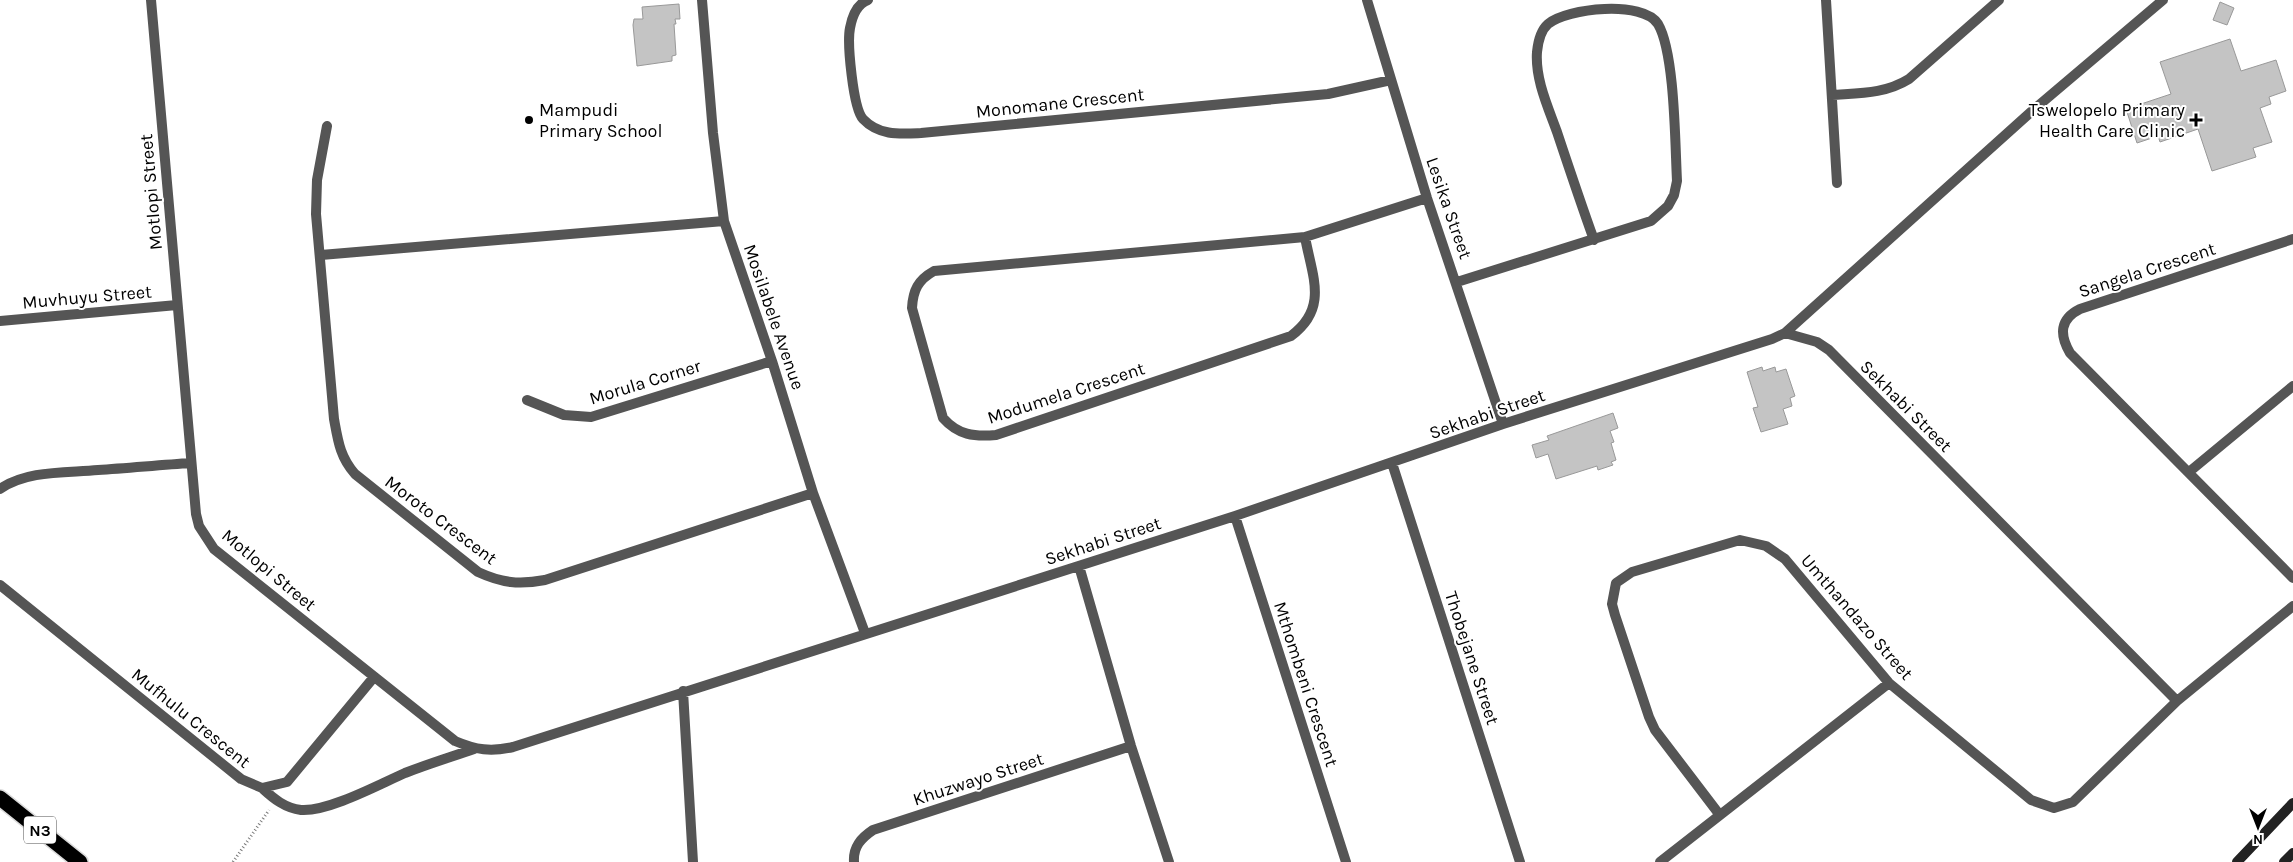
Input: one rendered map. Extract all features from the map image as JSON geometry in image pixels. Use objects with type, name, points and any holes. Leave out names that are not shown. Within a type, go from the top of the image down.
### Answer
[{"type":"highway","name":"N3","points":[[0,798],[80,862]]},
{"type":"main road","points":[[2237,862],[2293,804]]},
{"type":"main road","points":[[2284,862],[2293,853]]},
{"type":"street","name":"Motlopi Street","points":[[151,0],[177,305],[199,526],[214,549],[455,741],[474,749],[492,751],[513,748],[682,691]]},
{"type":"street","name":"Mosilabele Avenue","points":[[702,0],[713,133],[724,221],[772,361],[814,493],[865,633]]},
{"type":"street","name":"Monomane Crescent","points":[[868,0],[857,9],[849,29],[856,103],[861,118],[872,127],[886,133],[921,133],[1328,94],[1391,80]]},
{"type":"street","name":"Lesika Street","points":[[1368,0],[1427,198],[1457,282],[1503,424]]},
{"type":"street","points":[[1826,0],[1836,183]]},
{"type":"street","points":[[1832,95],[1882,91],[1896,87],[1909,78],[1998,0]]},
{"type":"street","points":[[1785,333],[2032,111],[2163,0]]},
{"type":"street","points":[[1457,282],[1594,240],[1651,221],[1668,206],[1674,195],[1677,181],[1668,48],[1656,22],[1645,13],[1632,9],[1561,17],[1548,24],[1540,34],[1537,52],[1540,84],[1594,240]]},
{"type":"street","name":"Moroto Crescent","points":[[327,126],[316,196],[334,419],[343,457],[355,474],[478,572],[496,581],[514,584],[545,580],[814,493]]},
{"type":"street","name":"Modumela Crescent","points":[[1305,237],[1316,296],[1315,308],[1302,328],[1292,336],[996,435],[978,437],[964,434],[952,428],[943,418],[912,308],[913,295],[917,285],[934,271],[1305,237],[1427,198]]},
{"type":"street","points":[[321,255],[724,221]]},
{"type":"street","name":"Sangela Crescent","points":[[2293,240],[2080,309],[2064,321],[2062,329],[2063,340],[2070,353],[2293,578]]},
{"type":"street","name":"Muvhuyu Street","points":[[0,320],[177,305]]},
{"type":"street","name":"Sekhabi Street","points":[[682,691],[1235,516],[1503,424],[1772,339],[1785,333],[1811,340],[1829,350],[2178,701]]},
{"type":"street","name":"Morula Corner","points":[[527,400],[564,414],[591,417],[772,361]]},
{"type":"street","points":[[2189,472],[2293,386]]},
{"type":"street","points":[[0,489],[9,482],[25,478],[192,462]]},
{"type":"street","name":"Thobejane Street","points":[[1392,463],[1520,862]]},
{"type":"street","name":"Mthombeni Crescent","points":[[1235,516],[1346,862]]},
{"type":"street","name":"Umthandazo Street","points":[[1719,814],[1656,730],[1649,716],[1612,604],[1612,592],[1621,578],[1632,572],[1740,540],[1766,546],[1785,559],[1889,683],[2031,800],[2054,808],[2073,802],[2178,701],[2293,606]]},
{"type":"street","points":[[1079,566],[1131,746],[1169,862]]},
{"type":"street","name":"Mufhulu Crescent","points":[[0,585],[241,779],[262,788],[287,782],[374,677]]},
{"type":"street","points":[[1660,862],[1889,683]]},
{"type":"street","points":[[682,691],[693,862]]},
{"type":"street","name":"Khuzwayo Street","points":[[854,862],[857,845],[864,836],[873,830],[1131,746]]},
{"type":"street","points":[[262,788],[276,800],[303,810],[320,807],[474,749]]},
{"type":"path","points":[[234,862],[276,800]]},
{"type":"building","points":[[2220,2],[2234,8],[2227,25],[2213,20]]},
{"type":"building","points":[[679,4],[680,19],[675,19],[676,24],[674,24],[676,55],[672,56],[672,61],[637,66],[633,25],[634,19],[643,19],[642,7]]},
{"type":"building","name":"Tswelopelo Primary Health Care Clinic","points":[[2230,39],[2241,71],[2276,60],[2286,91],[2269,97],[2271,104],[2260,108],[2272,142],[2253,148],[2256,157],[2212,171],[2198,129],[2160,142],[2158,136],[2137,143],[2126,109],[2171,94],[2160,62]]},
{"type":"building","points":[[1762,367],[1763,371],[1775,367],[1776,372],[1786,369],[1795,396],[1790,398],[1792,406],[1783,409],[1788,424],[1761,432],[1753,408],[1758,407],[1747,372]]},
{"type":"building","points":[[1613,413],[1618,428],[1610,431],[1614,442],[1611,443],[1616,460],[1611,462],[1613,465],[1598,470],[1597,466],[1556,479],[1548,454],[1536,458],[1532,445],[1549,440],[1547,436]]},
{"type":"place","name":"Mampudi Primary School","points":[[529,120]]},
{"type":"place","name":"Tswelopelo Primary Health Care Clinic","points":[[2196,120]]}]
